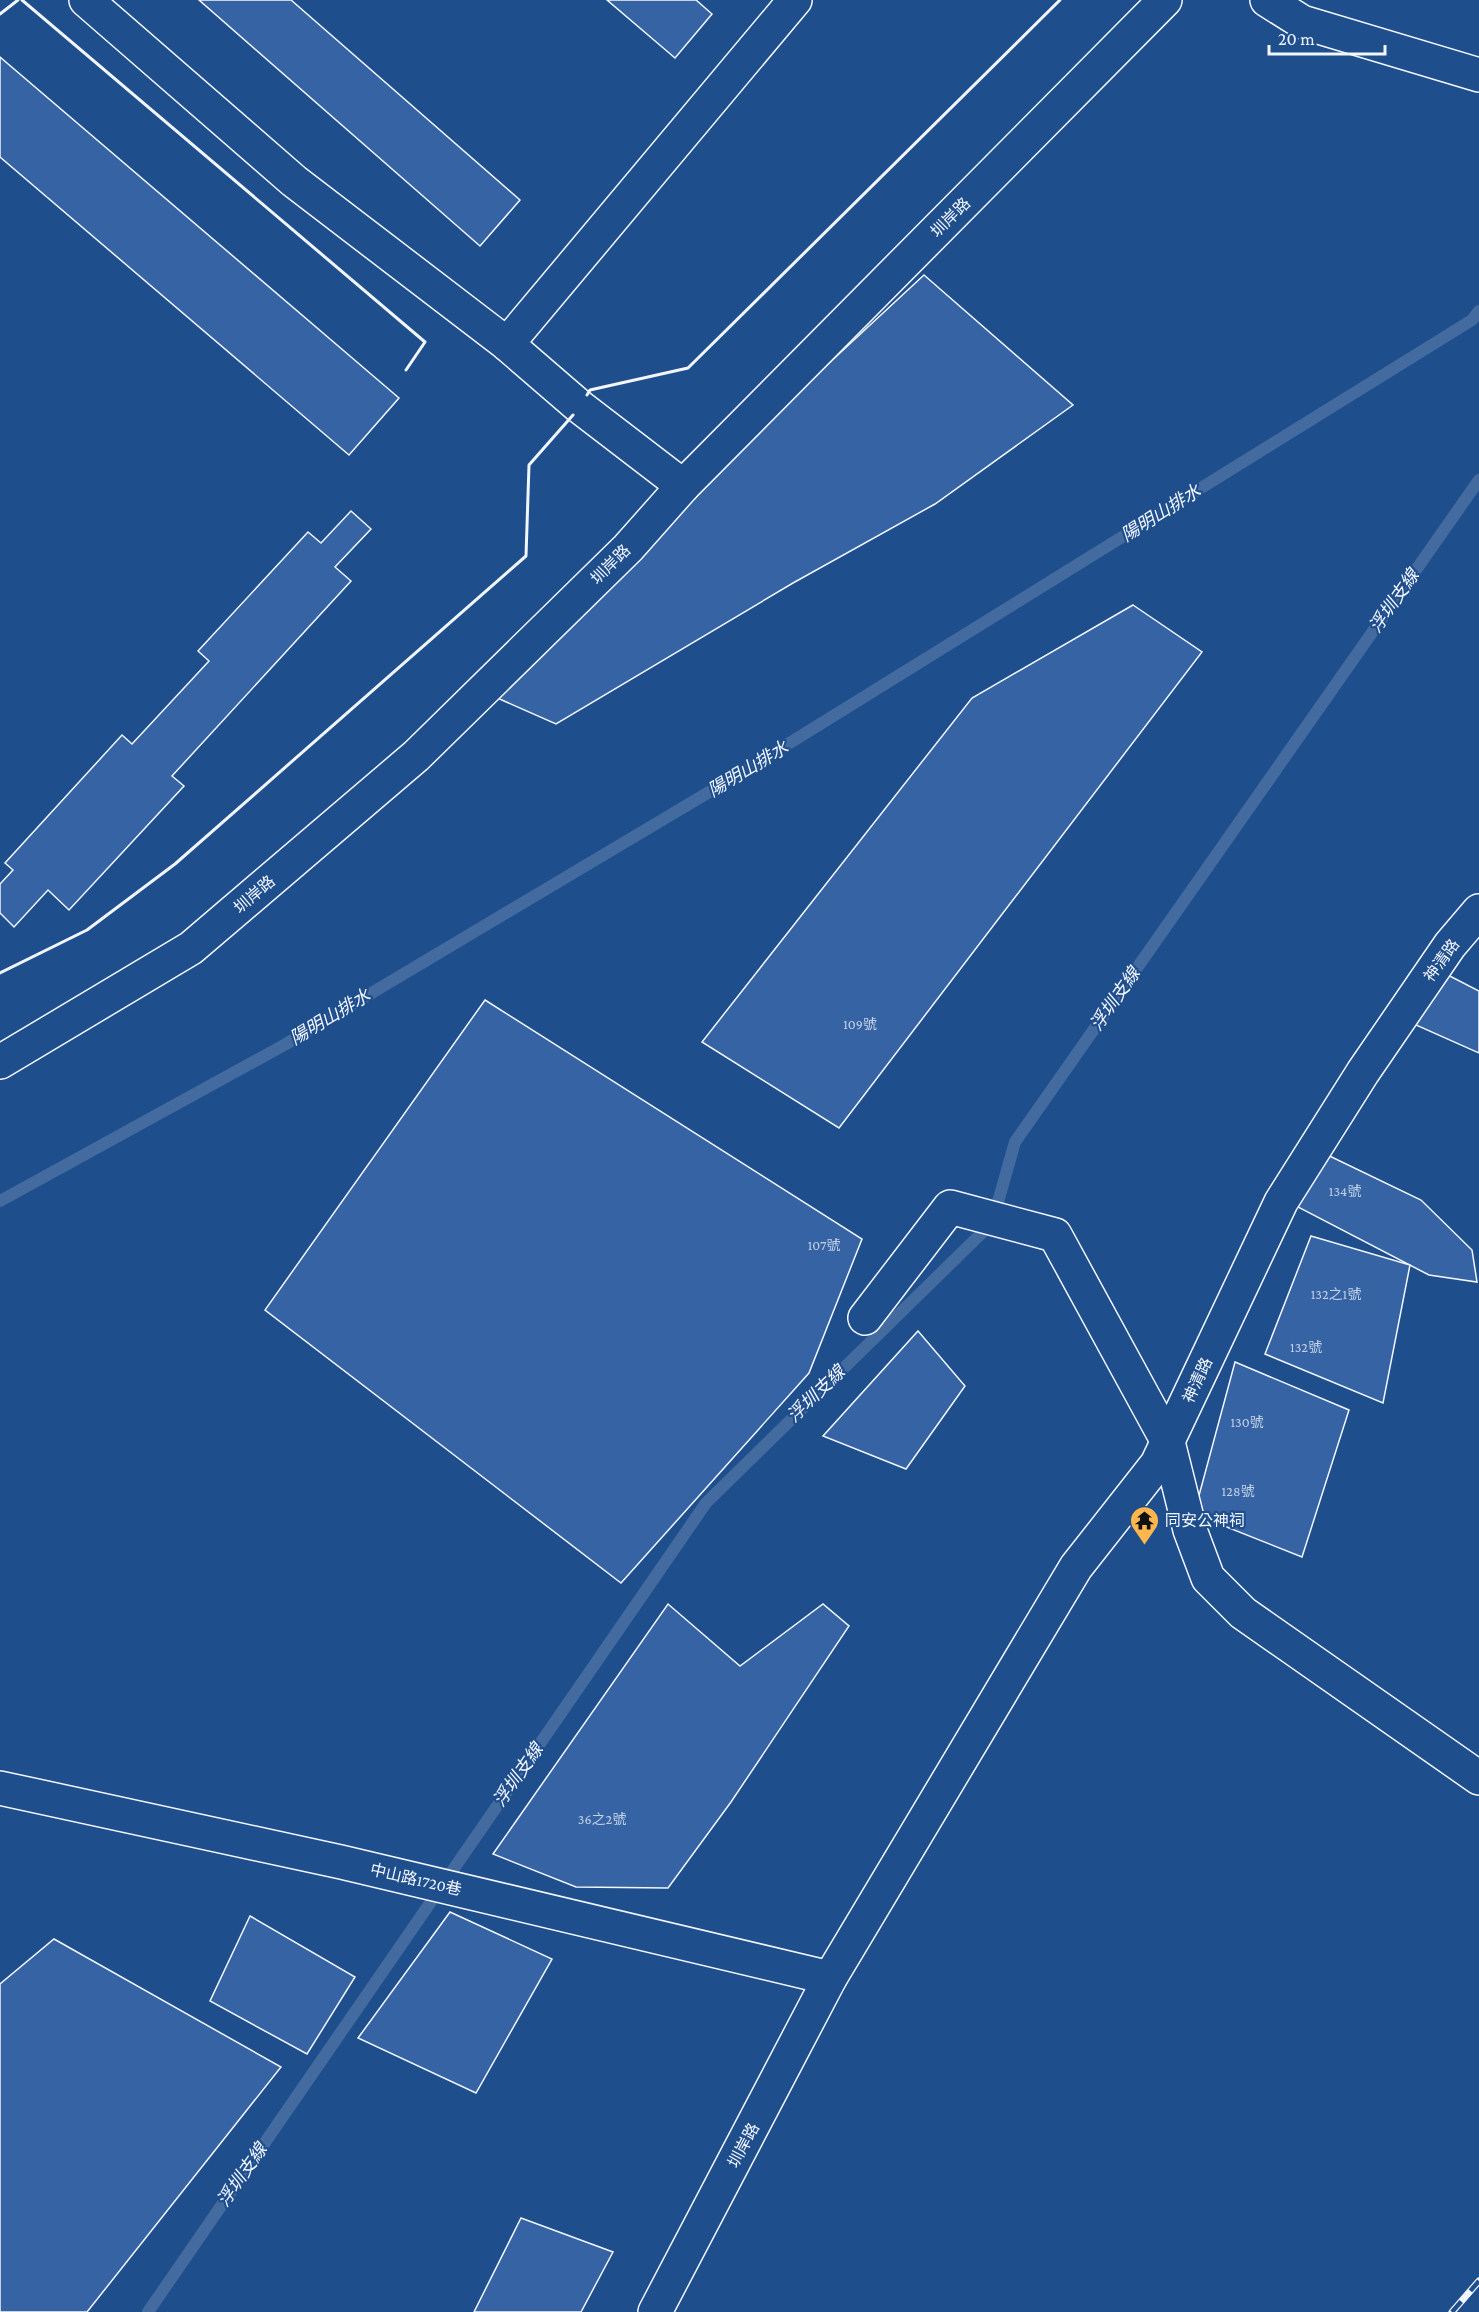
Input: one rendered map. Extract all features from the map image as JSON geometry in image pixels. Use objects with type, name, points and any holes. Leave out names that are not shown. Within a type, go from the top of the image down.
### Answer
[{"type":"street","points":[[86,0],[294,182],[507,344],[580,407],[683,486]]},
{"type":"street","points":[[507,344],[795,0]]},
{"type":"street","name":"圳岸路","points":[[0,1062],[190,948],[416,756],[628,548],[683,486],[1165,0]]},
{"type":"street","points":[[1268,0],[1302,22],[1479,75]]},
{"type":"street","name":"神清路","points":[[830,1978],[1076,1567],[1157,1464],[1281,1202],[1370,1062],[1450,945],[1479,911]]},
{"type":"street","points":[[865,1318],[950,1207],[1055,1235],[1168,1442],[1190,1530],[1208,1578],[1243,1613],[1479,1778]]},
{"type":"street","name":"中山路1720巷","points":[[0,1788],[341,1862],[830,1978]]},
{"type":"street","name":"圳岸路","points":[[655,2312],[830,1978]]},
{"type":"building","points":[[199,0],[291,0],[520,200],[480,246]]},
{"type":"building","points":[[607,0],[696,0],[712,14],[675,58]]},
{"type":"building","points":[[0,57],[399,398],[349,455],[0,157]]},
{"type":"building","points":[[924,275],[1073,405],[935,504],[793,583],[556,724],[495,697],[691,491]]},
{"type":"building","points":[[351,511],[371,529],[335,567],[351,581],[172,776],[184,786],[69,910],[48,890],[14,927],[0,913],[0,884],[13,870],[5,863],[122,735],[132,744],[209,661],[198,651],[308,532],[321,543]]},
{"type":"building","points":[[1133,605],[1202,652],[839,1128],[702,1042],[972,698]]},
{"type":"building","points":[[1442,972],[1479,991],[1479,1053],[1407,1021]]},
{"type":"building","points":[[485,1000],[862,1239],[809,1373],[621,1583],[265,1310]]},
{"type":"building","points":[[1315,1149],[1421,1200],[1472,1250],[1477,1282],[1429,1275],[1296,1206]]},
{"type":"building","points":[[1311,1236],[1410,1265],[1383,1403],[1265,1354]]},
{"type":"building","points":[[918,1331],[965,1386],[906,1469],[823,1436]]},
{"type":"building","points":[[1235,1362],[1349,1410],[1302,1557],[1194,1514]]},
{"type":"building","points":[[668,1604],[740,1666],[823,1604],[849,1626],[731,1802],[668,1888],[576,1887],[493,1854]]},
{"type":"building","points":[[450,1912],[552,1959],[476,2093],[358,2038]]},
{"type":"building","points":[[250,1916],[355,1977],[307,2054],[210,2001]]},
{"type":"building","points":[[54,1939],[281,2067],[87,2312],[0,2312],[0,1984]]},
{"type":"building","points":[[521,2218],[613,2252],[581,2312],[474,2312]]},
{"type":"waterway","name":"陽明山排水","points":[[0,1201],[286,1044],[751,767],[1472,320],[1479,311]]},
{"type":"waterway","name":"浮圳支線","points":[[148,2312],[706,1503],[992,1223],[1015,1142],[1479,480]]},
{"type":"railway","points":[[1452,2312],[1479,2281]]},
{"type":"wall","points":[[0,14],[18,0]]},
{"type":"wall","points":[[22,0],[425,342],[406,370]]},
{"type":"wall","points":[[587,395],[590,390],[688,368],[1060,0]]},
{"type":"wall","points":[[0,973],[87,930],[175,864],[526,556],[529,465],[573,415]]},
{"type":"place","name":"同安公神祠","points":[[1144,1546]]}]
